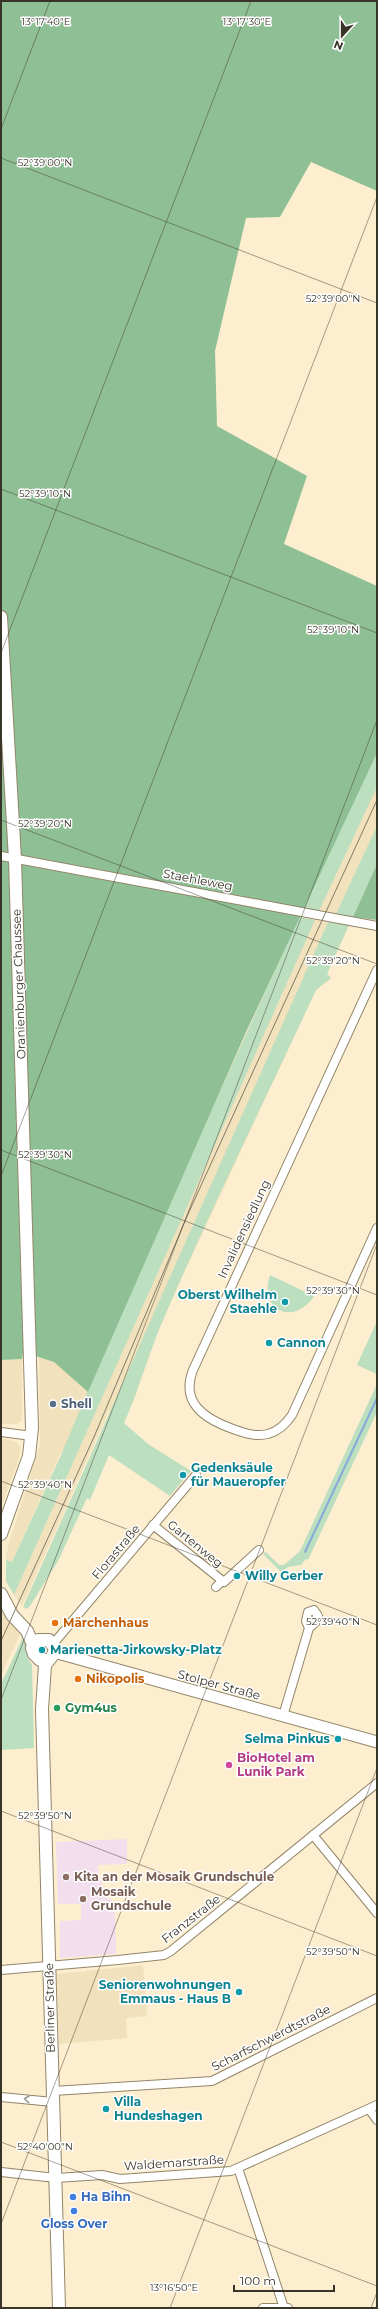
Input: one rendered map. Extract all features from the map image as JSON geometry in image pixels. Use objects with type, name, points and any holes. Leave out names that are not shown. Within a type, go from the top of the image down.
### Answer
[{"type":"main road","name":"Oranienburger Chaussee","points":[[1,617],[15,859],[23,1072],[32,1436]]},
{"type":"main road","points":[[1,1534],[29,1456],[32,1436]]},
{"type":"main road","points":[[4,1599],[46,1648]]},
{"type":"main road","name":"Berliner Straße","points":[[42,1709],[39,1701],[36,1657],[32,1651],[46,1648],[42,1709],[59,2308]]},
{"type":"main road","name":"Stolper Straße","points":[[46,1648],[377,1742]]},
{"type":"street","name":"Staehleweg","points":[[1,856],[377,926]]},
{"type":"street","name":"Invalidensiedlung","points":[[377,970],[189,1379],[189,1391],[198,1411],[216,1422],[248,1435],[267,1434],[283,1426],[292,1415],[377,1228]]},
{"type":"street","points":[[1,1432],[32,1436]]},
{"type":"street","name":"Florastraße","points":[[46,1648],[196,1475]]},
{"type":"street","name":"Gartenweg","points":[[153,1525],[222,1581]]},
{"type":"street","name":"Gartenweg","points":[[216,1587],[222,1581],[227,1580],[259,1550]]},
{"type":"street","points":[[283,1716],[309,1628]]},
{"type":"street","name":"Franzstraße","points":[[1,1970],[49,1967],[155,1956],[171,1951],[377,1783]]},
{"type":"street","points":[[313,1835],[377,1913]]},
{"type":"street","name":"Scharfschwerdtstraße","points":[[1,2097],[53,2096],[212,2081],[377,1998]]},
{"type":"street","points":[[373,2107],[377,2120]]},
{"type":"street","name":"Waldemarstraße","points":[[1,2172],[56,2178],[102,2175],[125,2179],[198,2174],[238,2168],[373,2107]]},
{"type":"street","points":[[238,2168],[286,2308],[263,2308]]},
{"type":"shaded area","points":[[377,752],[377,864],[353,917],[303,908]]},
{"type":"shaded area","points":[[299,917],[349,926],[327,974],[331,978],[316,990],[172,1299],[145,1363],[134,1400],[124,1423],[109,1411],[22,1606],[14,1595],[100,1402],[60,1454],[12,1562],[6,1560],[8,1546],[40,1445],[39,1357],[55,1362],[86,1389]]},
{"type":"shaded area","points":[[22,1359],[22,1420],[17,1424],[1,1424],[1,1360]]},
{"type":"shaded area","points":[[1,1438],[17,1442],[21,1447],[18,1462],[1,1507]]},
{"type":"shaded area","points":[[1,1611],[20,1634],[1,1675]]},
{"type":"shaded area","name":"Mosaik Grundschule","points":[[127,1839],[127,1864],[98,1865],[99,1876],[107,1898],[111,1899],[115,1906],[116,1954],[60,1958],[60,1921],[81,1920],[81,1904],[58,1904],[56,1842]]},
{"type":"shaded area","points":[[143,1965],[147,2016],[126,2018],[127,2038],[59,2044],[57,1974]]},
{"type":"green space","points":[[1,1],[377,1],[377,191],[311,162],[280,217],[246,218],[215,351],[217,426],[307,476],[284,544],[377,586],[377,753],[246,1032],[88,1392],[54,1362],[23,1352],[22,1359],[1,1360]]},
{"type":"green space","points":[[377,753],[377,787],[319,911],[303,908]]},
{"type":"green space","points":[[377,826],[377,864],[353,917],[336,914]]},
{"type":"green space","points":[[377,864],[377,920],[353,917]]},
{"type":"green space","points":[[299,917],[315,920],[14,1595],[6,1581],[6,1560],[12,1562],[61,1455],[132,1286]]},
{"type":"green space","points":[[328,922],[349,925],[327,974],[331,978],[316,990],[221,1191],[160,1327],[124,1423],[148,1444],[191,1471],[170,1496],[109,1455],[90,1500],[87,1498],[58,1561],[27,1609],[23,1607]]},
{"type":"green space","points":[[270,1275],[314,1296],[306,1305],[297,1311],[280,1311],[274,1306],[269,1298],[268,1288]]},
{"type":"green space","points":[[377,1321],[377,1374],[357,1365]]},
{"type":"green space","points":[[377,1384],[377,1412],[308,1560],[306,1559],[301,1565],[288,1567],[281,1572],[263,1554],[266,1552],[279,1565],[284,1565],[300,1551]]},
{"type":"green space","points":[[23,1637],[26,1644],[27,1657],[32,1664],[34,1748],[1,1750],[1,1684]]},
{"type":"waterway","points":[[305,1552],[377,1398]]},
{"type":"tram line","points":[[1,1641],[94,1437],[188,1214],[377,800]]},
{"type":"place","name":"Oberst Wilhelm Staehle","points":[[285,1302]]},
{"type":"place","name":"Cannon","points":[[269,1343]]},
{"type":"place","name":"Shell","points":[[53,1404]]},
{"type":"place","name":"Gedenksäule für Maueropfer","points":[[183,1475]]},
{"type":"place","name":"Willy Gerber","points":[[237,1576]]},
{"type":"place","name":"Märchenhaus","points":[[55,1623]]},
{"type":"place","name":"Marienetta-Jirkowsky-Platz","points":[[42,1650]]},
{"type":"place","name":"Nikopolis","points":[[78,1679]]},
{"type":"place","name":"Gym4us","points":[[57,1708]]},
{"type":"place","name":"Selma Pinkus","points":[[338,1739]]},
{"type":"place","name":"BioHotel am Lunik Park","points":[[229,1765]]},
{"type":"place","name":"Kita an der Mosaik Grundschule","points":[[66,1877]]},
{"type":"place","name":"Mosaik Grundschule","points":[[83,1899]]},
{"type":"place","name":"Seniorenwohnungen Emmaus - Haus B","points":[[239,1992]]},
{"type":"place","name":"Villa Hundeshagen","points":[[106,2109]]},
{"type":"place","name":"Ha Bihn","points":[[73,2197]]},
{"type":"place","name":"Gloss Over","points":[[74,2211]]}]
